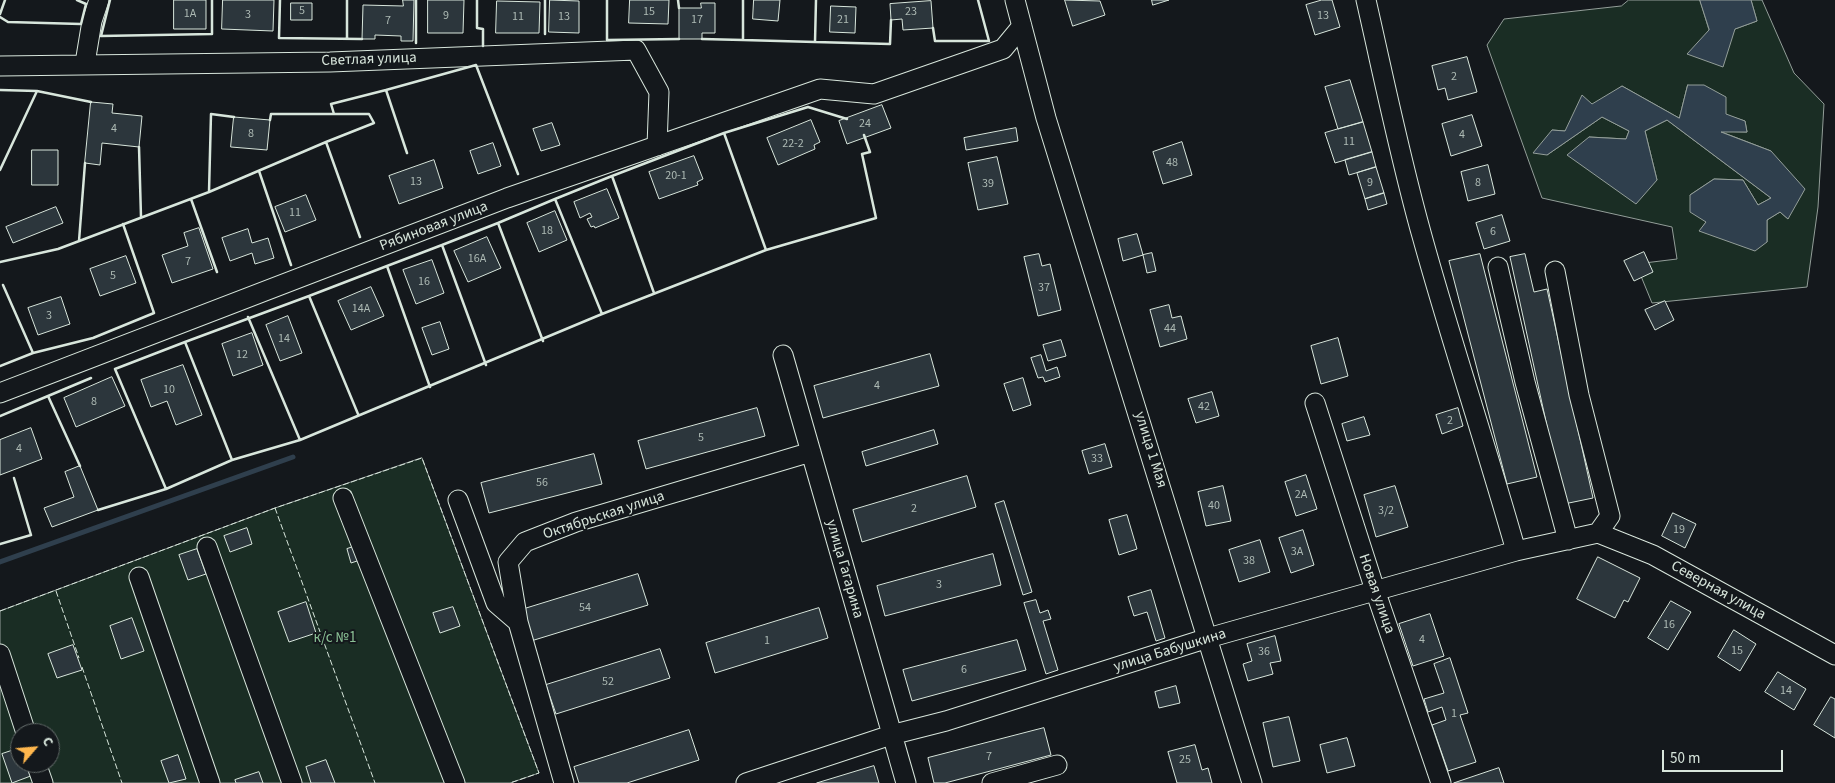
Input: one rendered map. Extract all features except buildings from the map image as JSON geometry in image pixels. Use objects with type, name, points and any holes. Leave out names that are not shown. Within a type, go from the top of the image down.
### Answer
[{"type":"street","points":[[85,63],[92,21],[99,0]]},
{"type":"street","name":"улица 1 Мая","points":[[1015,0],[1046,118],[1252,783]]},
{"type":"street","points":[[1366,0],[1422,236],[1488,450],[1516,551]]},
{"type":"street","name":"Рябиновая улица","points":[[0,393],[507,198],[820,89],[874,94],[1003,49],[1022,26]]},
{"type":"street","name":"Светлая улица","points":[[0,66],[85,63],[330,62],[636,50],[659,92],[657,146]]},
{"type":"street","points":[[1498,267],[1525,382],[1568,540]]},
{"type":"street","points":[[1555,271],[1579,395],[1610,516],[1598,533]]},
{"type":"street","name":"улица Гагарина","points":[[783,355],[906,783]]},
{"type":"street","name":"Новая улица","points":[[1315,403],[1375,590],[1441,783]]},
{"type":"street","name":"Октябрьская улица","points":[[564,783],[518,622],[508,562],[525,542],[576,522],[811,452]]},
{"type":"street","points":[[344,498],[456,783]]},
{"type":"street","points":[[458,500],[496,603],[518,622]]},
{"type":"street","name":"улица Бабушкина","points":[[746,783],[891,735],[946,722],[1208,638],[1516,551],[1598,533]]},
{"type":"street","name":"Северная улица","points":[[1598,533],[1653,555],[1835,655]]},
{"type":"street","points":[[207,547],[292,783]]},
{"type":"street","points":[[138,576],[210,783]]},
{"type":"street","points":[[0,654],[23,723]]},
{"type":"street","points":[[992,783],[1056,765]]},
{"type":"green space","points":[[1629,0],[1700,0],[1709,30],[1735,29],[1757,21],[1751,0],[1762,0],[1794,73],[1824,104],[1818,207],[1807,287],[1652,303],[1636,264],[1677,259],[1672,227],[1542,198],[1487,45],[1504,19],[1621,6]],"holes":[[[1688,85],[1726,115],[1745,121],[1747,132],[1719,131],[1771,151],[1788,219],[1780,212],[1767,220],[1767,242],[1700,231],[1706,222],[1690,195],[1714,179],[1743,180],[1758,205],[1771,198],[1667,120],[1645,131],[1657,180],[1589,137],[1626,139],[1629,131],[1602,117],[1547,155],[1552,130],[1565,131],[1622,86],[1679,118]]]},
{"type":"green space","name":"к/с №1","points":[[422,458],[539,773],[510,783],[0,783],[0,611],[275,508]]},
{"type":"water","points":[[1700,0],[1751,0],[1757,21],[1735,29],[1723,67],[1687,54],[1709,30]]},
{"type":"water","points":[[1688,85],[1704,85],[1726,97],[1726,114],[1745,121],[1747,132],[1721,132],[1771,151],[1805,189],[1788,219],[1780,212],[1767,220],[1767,242],[1755,251],[1699,231],[1706,222],[1690,212],[1690,195],[1714,179],[1743,180],[1758,205],[1771,198],[1667,120],[1645,131],[1657,180],[1636,204],[1567,155],[1589,137],[1626,139],[1629,131],[1602,117],[1547,155],[1533,153],[1552,130],[1565,131],[1582,95],[1592,104],[1622,86],[1679,118]]},
{"type":"waterway","points":[[0,562],[293,457]]},
{"type":"fence","points":[[0,611],[275,508],[422,458],[539,773],[510,783]]},
{"type":"fence","points":[[275,508],[375,783]]},
{"type":"fence","points":[[56,591],[79,658]]},
{"type":"fence","points":[[82,667],[122,783]]},
{"type":"wall","points":[[0,14],[5,0]]},
{"type":"wall","points":[[0,17],[8,22],[81,24],[86,4],[77,0]]},
{"type":"wall","points":[[110,0],[101,36],[212,34],[212,0]]},
{"type":"wall","points":[[280,0],[279,38],[362,39]]},
{"type":"wall","points":[[347,0],[347,39]]},
{"type":"wall","points":[[416,0],[416,43]]},
{"type":"wall","points":[[477,0],[477,28],[483,29],[483,46]]},
{"type":"wall","points":[[545,0],[545,34]]},
{"type":"wall","points":[[607,0],[607,40],[679,39]]},
{"type":"wall","points":[[678,0],[679,8]]},
{"type":"wall","points":[[743,0],[743,40],[815,42]]},
{"type":"wall","points":[[816,0],[815,42],[890,44],[891,20]]},
{"type":"wall","points":[[933,28],[935,41],[989,41],[978,0]]},
{"type":"wall","points":[[702,39],[743,40]]},
{"type":"wall","points":[[407,153],[386,90],[476,65],[518,174]]},
{"type":"wall","points":[[0,90],[37,91]]},
{"type":"wall","points":[[334,114],[331,104],[386,90]]},
{"type":"wall","points":[[0,170],[37,91],[91,102]]},
{"type":"wall","points":[[612,176],[724,133],[808,107],[847,119]]},
{"type":"wall","points":[[209,192],[211,114],[234,117]]},
{"type":"wall","points":[[270,120],[271,114],[369,114],[374,123],[326,142],[360,237]]},
{"type":"wall","points":[[724,133],[766,250]]},
{"type":"wall","points":[[98,510],[166,489],[232,460],[300,440],[602,314],[766,250],[876,218],[862,154],[870,152],[864,135]]},
{"type":"wall","points":[[0,262],[58,249],[209,192],[326,142]]},
{"type":"wall","points":[[139,147],[141,217]]},
{"type":"wall","points":[[79,241],[85,163]]},
{"type":"wall","points":[[259,171],[291,265]]},
{"type":"wall","points":[[555,199],[612,176],[654,293]]},
{"type":"wall","points":[[191,199],[217,272]]},
{"type":"wall","points":[[498,223],[555,199],[602,314]]},
{"type":"wall","points":[[442,245],[498,223],[543,341]]},
{"type":"wall","points":[[3,285],[33,353],[93,338],[154,313],[123,224]]},
{"type":"wall","points":[[387,266],[442,245],[486,365]]},
{"type":"wall","points":[[309,296],[387,266],[430,387]]},
{"type":"wall","points":[[185,342],[309,296],[358,414]]},
{"type":"wall","points":[[248,317],[300,440]]},
{"type":"wall","points":[[166,489],[115,369],[185,342],[232,460]]},
{"type":"wall","points":[[0,366],[33,353]]},
{"type":"wall","points":[[48,396],[91,378]]},
{"type":"wall","points":[[0,416],[48,396],[80,466]]},
{"type":"wall","points":[[0,544],[31,535],[14,478]]}]
